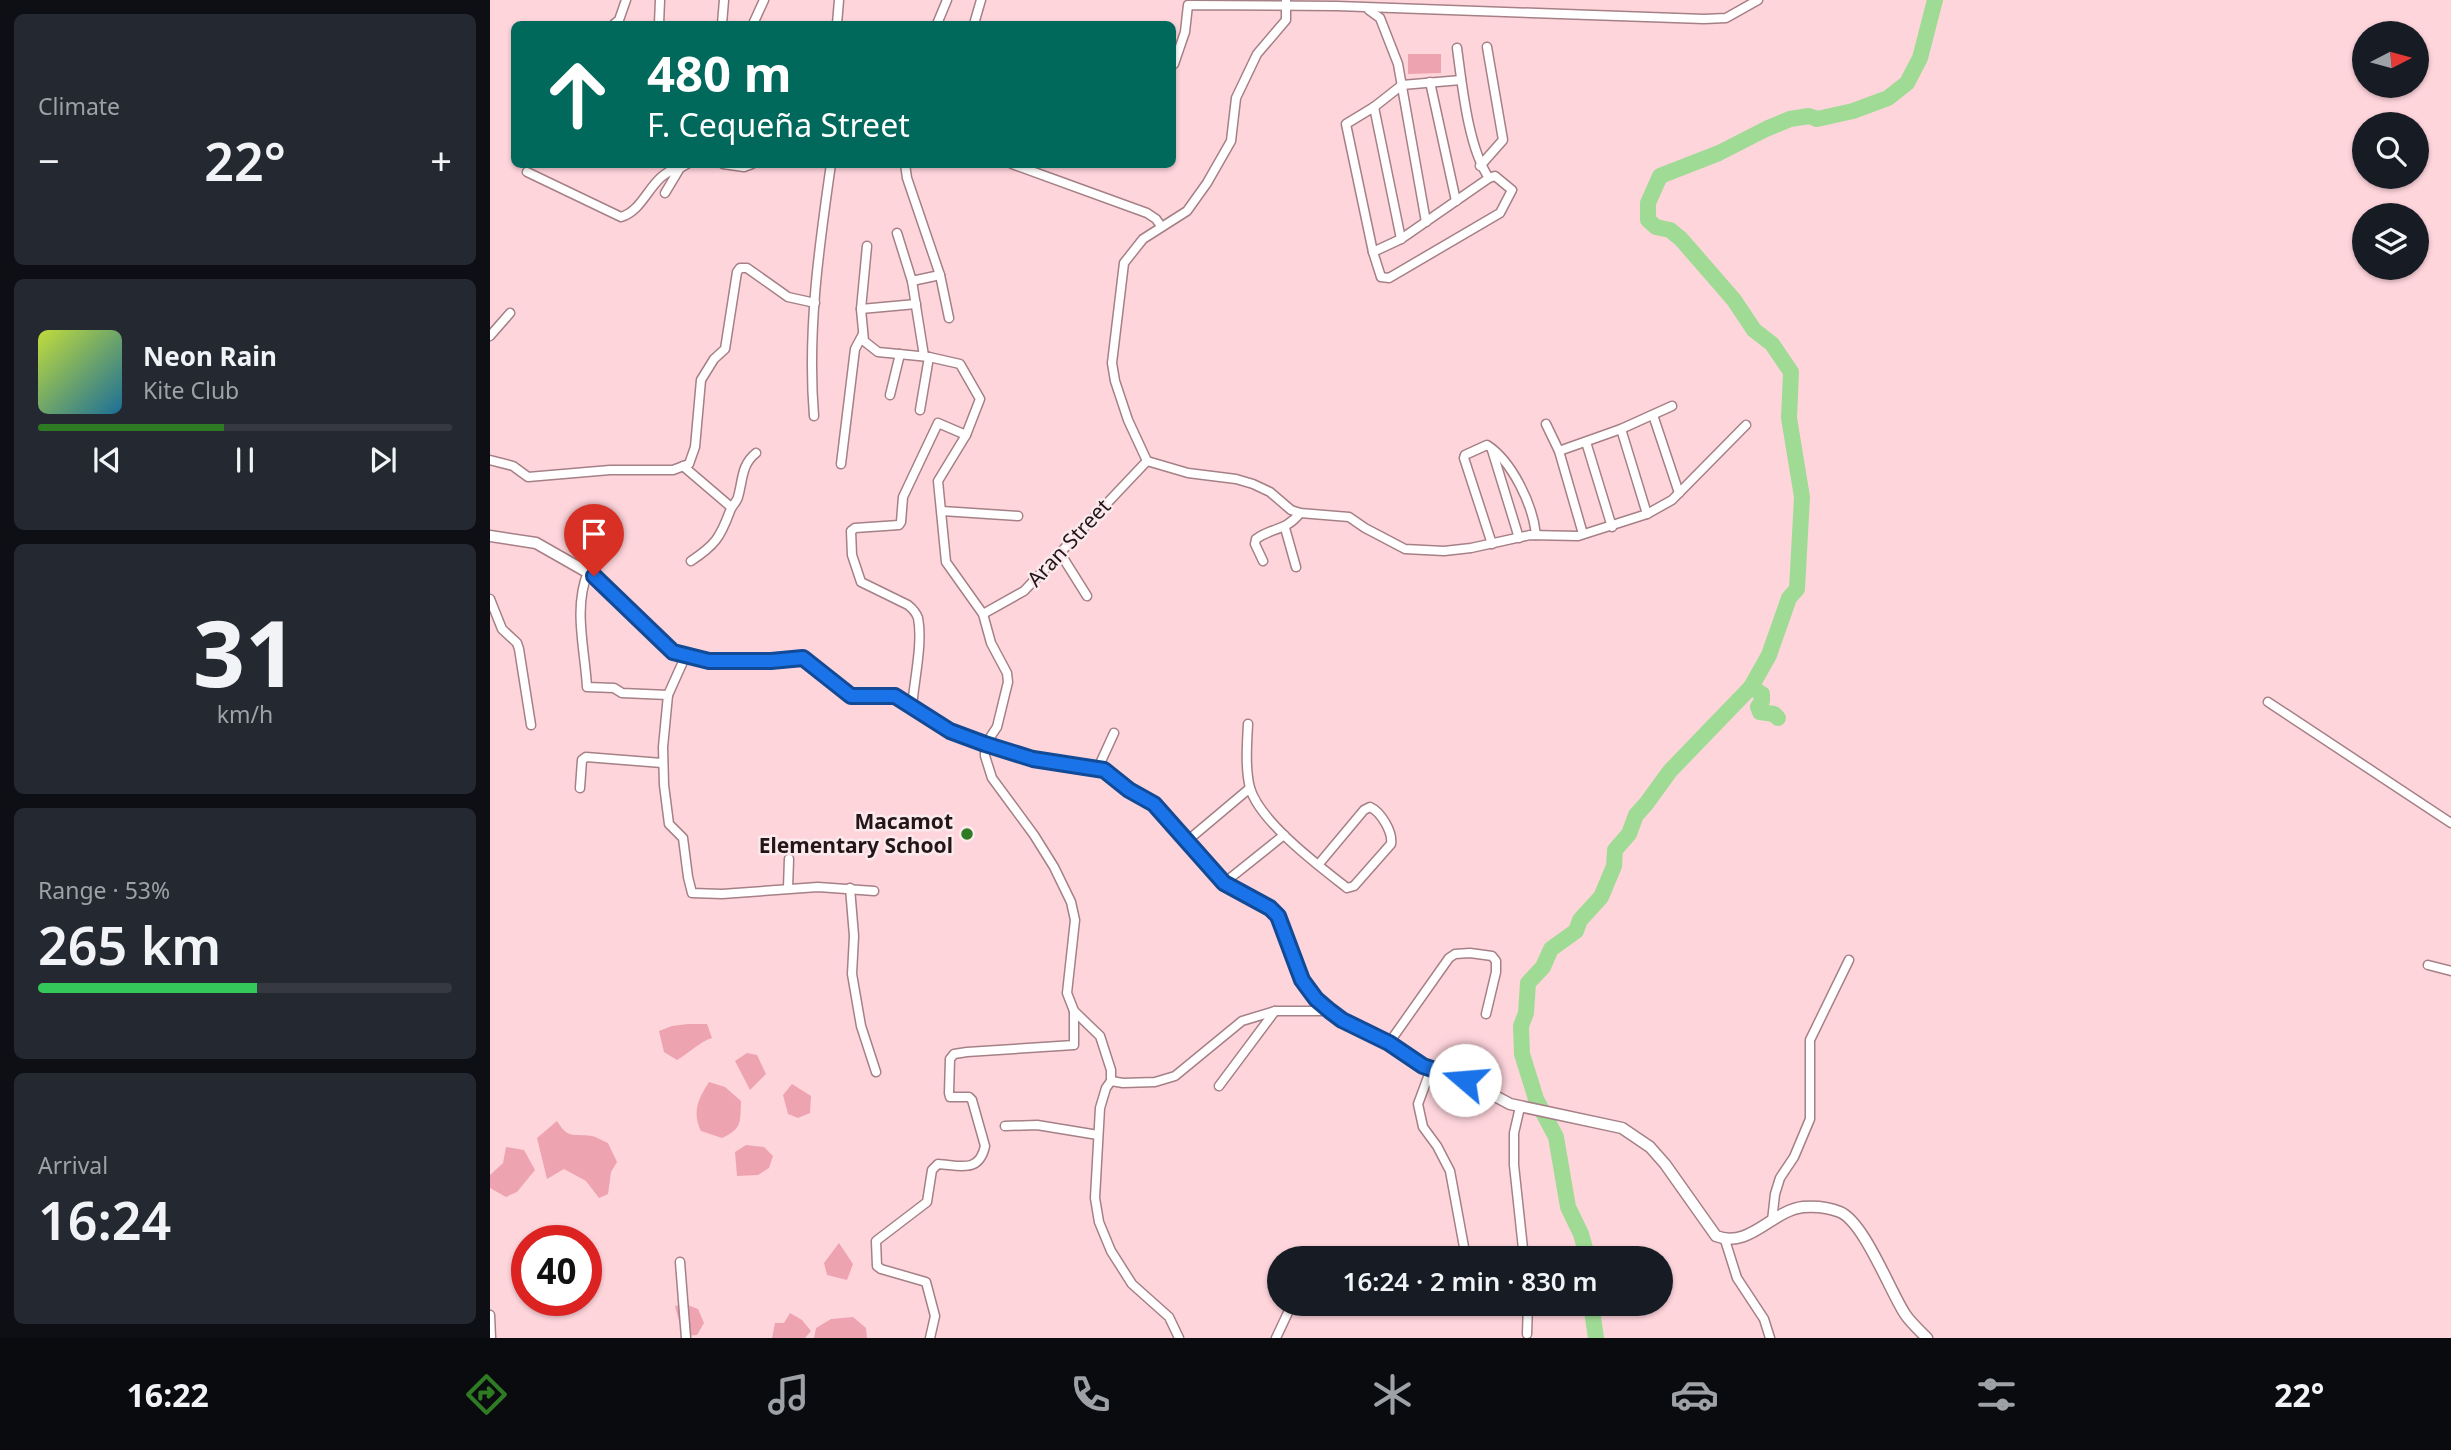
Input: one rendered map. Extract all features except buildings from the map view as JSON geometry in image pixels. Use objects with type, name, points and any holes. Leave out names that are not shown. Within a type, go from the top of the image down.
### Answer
[{"type":"street","points":[[618,21],[626,0]]},
{"type":"street","points":[[659,21],[660,0]]},
{"type":"street","points":[[722,21],[724,0]]},
{"type":"street","points":[[754,21],[764,0]]},
{"type":"street","points":[[837,21],[839,0]]},
{"type":"street","points":[[938,21],[947,0]]},
{"type":"street","points":[[975,21],[981,0]]},
{"type":"street","points":[[1176,58],[1185,32],[1188,5],[1287,3],[1704,19],[1726,18],[1758,0]]},
{"type":"street","points":[[1287,3],[1286,20],[1257,54],[1236,97],[1231,141],[1211,176],[1187,211],[1143,239],[1124,263],[1112,363],[1128,420],[1147,461],[1188,473],[1253,484],[1270,492],[1291,510],[1349,517],[1405,549],[1444,551],[1536,535],[1583,534],[1647,514],[1672,500],[1746,425]]},
{"type":"street","points":[[1366,8],[1380,18],[1390,40],[1402,85],[1426,222]]},
{"type":"street","points":[[1480,166],[1503,140],[1487,47]]},
{"type":"street","points":[[1458,48],[1461,80],[1480,166],[1489,178]]},
{"type":"street","points":[[1373,252],[1401,239],[1489,178],[1495,176],[1512,190],[1500,213],[1389,278],[1381,278],[1373,252],[1346,124],[1402,85],[1461,80]]},
{"type":"street","points":[[1430,82],[1456,201]]},
{"type":"street","points":[[1374,107],[1401,239]]},
{"type":"street","points":[[527,172],[621,217],[635,210],[667,172],[678,168]]},
{"type":"street","points":[[666,193],[683,168]]},
{"type":"street","points":[[814,416],[811,371],[815,303],[831,168]]},
{"type":"street","points":[[906,168],[940,275],[949,317]]},
{"type":"street","points":[[1023,168],[1147,212],[1161,226]]},
{"type":"street","points":[[897,233],[912,281],[927,356],[920,410]]},
{"type":"street","points":[[867,246],[861,309],[864,341],[878,352],[927,356],[960,364],[980,399],[965,435],[938,481],[946,562],[983,614],[991,643],[1007,673],[1008,682],[997,727],[985,744],[990,773],[1054,867],[1071,902],[1075,920],[1067,993],[1074,1011],[1074,1045],[954,1054],[950,1059],[950,1097],[969,1097],[972,1100],[985,1146],[984,1153],[967,1168],[938,1164],[932,1170],[927,1202],[876,1241],[877,1266],[926,1282],[935,1316],[930,1338]]},
{"type":"street","points":[[490,460],[513,466],[527,477],[610,470],[673,470],[689,464],[695,447],[701,380],[713,359],[725,349],[737,272],[740,268],[747,268],[788,297],[815,303]]},
{"type":"street","points":[[912,281],[940,275]]},
{"type":"street","points":[[861,309],[916,304]]},
{"type":"street","points":[[490,336],[510,313]]},
{"type":"street","points":[[841,464],[855,349],[863,334]]},
{"type":"street","points":[[890,396],[900,354]]},
{"type":"street","points":[[1559,451],[1621,429],[1672,406]]},
{"type":"street","points":[[1653,415],[1679,493]]},
{"type":"street","points":[[912,707],[919,634],[918,617],[908,605],[861,582],[852,555],[851,531],[855,528],[898,525],[901,522],[903,496],[938,423],[965,435]]},
{"type":"street","points":[[1546,424],[1559,451],[1583,534]]},
{"type":"street","points":[[1621,429],[1647,514]]},
{"type":"street","points":[[1586,442],[1612,527]]},
{"type":"street","points":[[1492,544],[1464,458],[1465,455],[1487,445],[1519,482],[1536,535]]},
{"type":"street","points":[[1491,447],[1519,538]]},
{"type":"street","points":[[691,561],[707,550],[726,526],[731,507],[738,499],[742,471],[756,453]]},
{"type":"street","name":"Aran Street","points":[[983,614],[1024,591],[1147,461]]},
{"type":"street","points":[[683,466],[731,507]]},
{"type":"street","points":[[942,511],[1018,516]]},
{"type":"street","points":[[1263,561],[1255,544],[1256,539],[1293,523],[1300,513]]},
{"type":"street","points":[[1285,527],[1296,567]]},
{"type":"street","points":[[490,536],[536,543],[588,572],[673,652],[709,661],[803,658],[851,696],[895,696],[950,731],[985,744],[1033,759],[1104,770],[1129,790],[1154,804],[1224,883],[1270,908],[1278,916],[1302,980],[1316,999],[1342,1020],[1389,1043],[1423,1066],[1465,1080],[1523,1108],[1622,1128],[1650,1147],[1716,1236],[1725,1240],[1737,1240],[1794,1208],[1818,1206],[1843,1212],[1866,1239],[1906,1316],[1927,1338]]},
{"type":"street","points":[[1060,553],[1087,596]]},
{"type":"street","points":[[588,572],[580,607],[587,687],[614,688],[622,693],[668,695]]},
{"type":"street","points":[[490,599],[502,629],[517,643],[519,649],[531,725]]},
{"type":"street","points":[[686,655],[668,695],[662,763],[669,824],[683,838],[692,893],[697,895],[788,888],[850,888],[874,891]]},
{"type":"street","points":[[2268,702],[2451,823]]},
{"type":"street","points":[[1248,724],[1250,788],[1262,810],[1284,835],[1318,865],[1347,888],[1354,886],[1391,844],[1391,835],[1375,810],[1370,807],[1364,810],[1318,865]]},
{"type":"street","points":[[1098,768],[1114,733]]},
{"type":"street","points":[[580,788],[582,760],[586,757],[662,763]]},
{"type":"street","points":[[1187,841],[1250,788]]},
{"type":"street","points":[[1224,883],[1284,835]]},
{"type":"street","points":[[788,888],[789,859]]},
{"type":"street","points":[[850,888],[854,936],[852,974],[861,1026],[876,1072]]},
{"type":"street","points":[[1389,1043],[1449,958],[1455,954],[1492,956],[1496,961],[1486,1014]]},
{"type":"street","points":[[1773,1221],[1775,1194],[1780,1178],[1794,1157],[1810,1119],[1810,1040],[1849,960]]},
{"type":"street","points":[[2428,965],[2451,971]]},
{"type":"street","points":[[1074,1011],[1100,1036],[1109,1061],[1111,1081],[1100,1108],[1094,1198],[1099,1222],[1111,1251],[1132,1284],[1169,1317],[1178,1338]]},
{"type":"street","points":[[1111,1081],[1155,1082],[1175,1076],[1242,1021],[1275,1011],[1330,1011]]},
{"type":"street","points":[[1219,1086],[1275,1011]]},
{"type":"street","points":[[1431,1069],[1418,1104],[1423,1126],[1450,1171],[1464,1246]]},
{"type":"street","points":[[1523,1108],[1514,1133],[1514,1164],[1523,1246]]},
{"type":"street","points":[[1005,1126],[1037,1125],[1098,1135]]},
{"type":"street","points":[[1725,1240],[1737,1278],[1764,1319],[1770,1338]]},
{"type":"street","points":[[680,1262],[686,1338]]},
{"type":"street","points":[[490,1315],[491,1338]]},
{"type":"street","points":[[1276,1338],[1286,1316]]},
{"type":"street","points":[[1527,1334],[1528,1316]]},
{"type":"shaded area","points":[[1408,54],[1441,54],[1441,73],[1408,74]]},
{"type":"shaded area","points":[[688,1024],[707,1024],[712,1038],[677,1060],[664,1052],[659,1031]]},
{"type":"shaded area","points":[[747,1053],[757,1055],[766,1074],[750,1090],[735,1061]]},
{"type":"shaded area","points":[[709,1082],[725,1087],[741,1101],[739,1124],[734,1131],[722,1138],[701,1131],[698,1124],[697,1106]]},
{"type":"shaded area","points":[[792,1084],[811,1096],[810,1113],[798,1118],[788,1114],[783,1095]]},
{"type":"shaded area","points":[[557,1121],[568,1133],[592,1136],[608,1143],[617,1162],[611,1172],[608,1194],[599,1198],[586,1181],[564,1169],[547,1179],[537,1138]]},
{"type":"shaded area","points":[[746,1145],[764,1147],[773,1156],[769,1168],[758,1175],[737,1176],[735,1152]]},
{"type":"shaded area","points":[[506,1147],[524,1150],[535,1170],[517,1192],[506,1197],[490,1188],[490,1175],[503,1163]]},
{"type":"shaded area","points":[[839,1243],[853,1264],[847,1280],[827,1275],[824,1263]]},
{"type":"shaded area","points":[[685,1304],[698,1309],[704,1323],[697,1335],[683,1336],[675,1306]]},
{"type":"shaded area","points":[[790,1313],[802,1320],[811,1331],[805,1338],[772,1338],[775,1323],[784,1323]]},
{"type":"shaded area","points":[[853,1317],[866,1328],[867,1338],[814,1338],[816,1328],[831,1319]]},
{"type":"waterway","points":[[1778,718],[1774,714],[1760,712],[1758,707],[1762,694],[1751,687],[1769,655],[1789,598],[1797,589],[1802,497],[1789,418],[1791,372],[1772,344],[1754,330],[1734,300],[1681,239],[1670,230],[1656,227],[1648,220],[1648,203],[1660,176],[1719,153],[1766,129],[1790,119],[1809,116],[1817,119],[1853,111],[1888,98],[1907,83],[1920,58],[1935,0]]},
{"type":"waterway","points":[[1584,1246],[1568,1207],[1556,1137],[1536,1099],[1522,1054],[1521,1026],[1526,1013],[1528,983],[1543,967],[1551,949],[1576,931],[1580,920],[1601,897],[1614,866],[1615,850],[1629,834],[1636,815],[1670,771],[1751,687]]},
{"type":"waterway","points":[[1593,1316],[1596,1338]]},
{"type":"place","name":"Macamot Elementary School","points":[[967,834]]},
{"type":"route","points":[[594,576],[673,652],[709,661],[803,658],[851,696],[895,696],[950,731],[985,744],[1033,759],[1104,770],[1129,790],[1154,804],[1224,883],[1270,908],[1278,916],[1302,980],[1316,999],[1342,1020],[1389,1043],[1423,1066],[1465,1080]]}]
